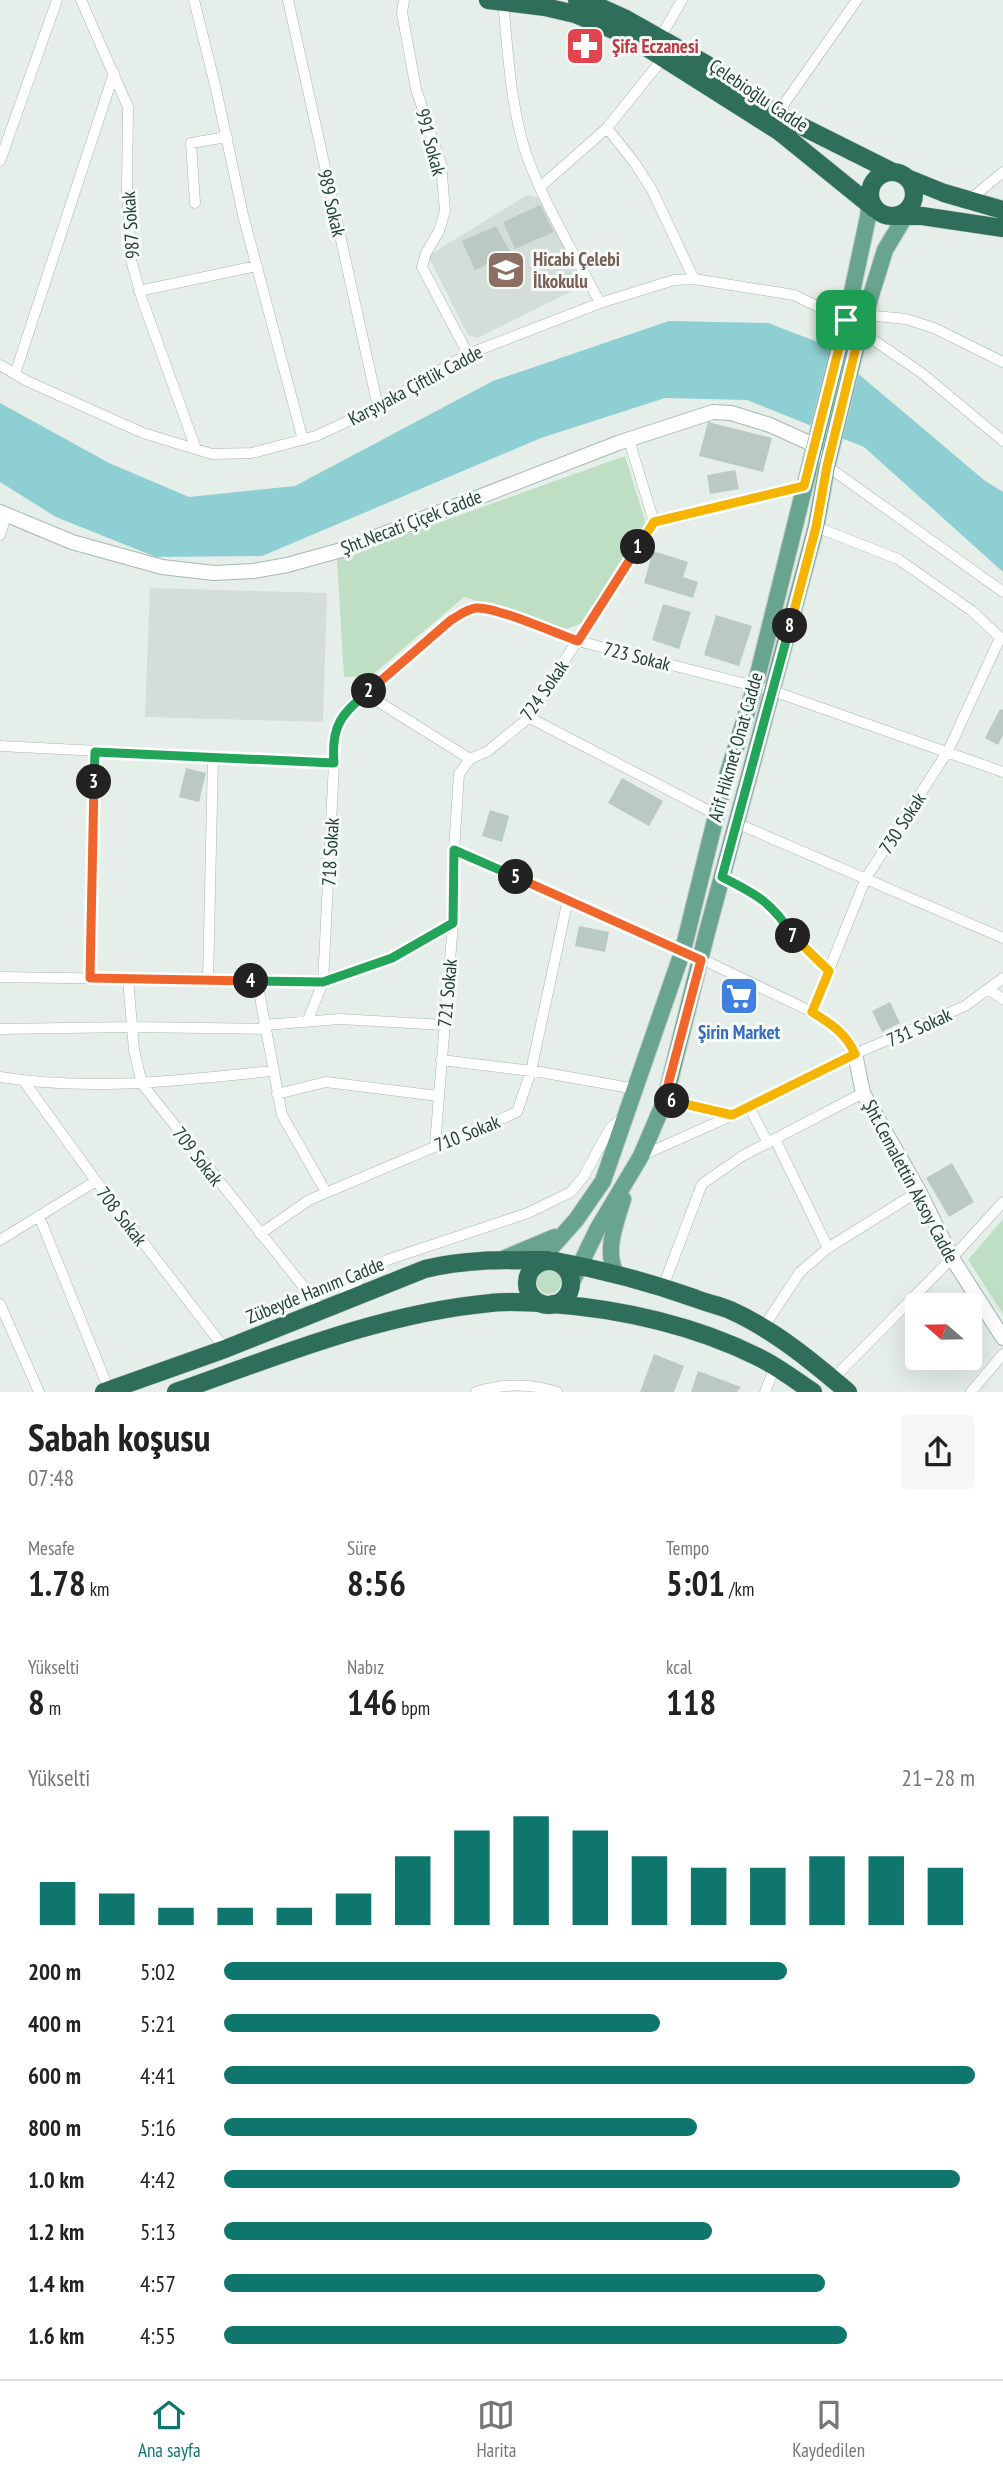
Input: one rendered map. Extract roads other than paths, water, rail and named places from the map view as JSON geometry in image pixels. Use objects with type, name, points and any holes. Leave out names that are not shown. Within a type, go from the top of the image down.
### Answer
[{"type":"highway","name":"Çelebioğlu Cadde","points":[[577,0],[626,19],[706,64],[777,114],[900,175],[944,193],[1003,210]]},
{"type":"highway","name":"Çelebioğlu Cadde","points":[[496,1],[575,14],[630,37],[780,132],[872,203]]},
{"type":"highway","points":[[903,214],[913,204],[914,190],[900,175],[879,177],[871,188],[872,203],[889,217],[903,214],[1003,228]]},
{"type":"highway","name":"Zübeyde Hanım Cadde","points":[[106,1391],[225,1349],[425,1269],[450,1263],[500,1259],[579,1265],[663,1287],[730,1310],[763,1328],[848,1392]]},
{"type":"highway","points":[[545,1262],[567,1270],[571,1284],[566,1297],[546,1303],[529,1292],[527,1285],[530,1271],[545,1262]]},
{"type":"highway","points":[[176,1392],[355,1329],[493,1302],[596,1307],[694,1332],[744,1351],[813,1392]]},
{"type":"main road","name":"Arif Hikmet Onat Cadde","points":[[545,1262],[563,1232],[590,1203],[603,1181],[683,950],[717,814],[755,686],[846,320],[872,203]]},
{"type":"main road","name":"Arif Hikmet Onat Cadde","points":[[571,1284],[641,1156],[664,1100],[816,527],[833,440],[865,315],[885,250],[903,214]]},
{"type":"main road","points":[[616,1274],[610,1262],[611,1247],[629,1177]]},
{"type":"main road","points":[[500,1259],[539,1245],[563,1232]]},
{"type":"street","points":[[0,161],[57,0]]},
{"type":"street","name":"987 Sokak","points":[[81,0],[128,107],[127,191],[131,260],[139,291],[196,449]]},
{"type":"street","points":[[194,0],[243,215],[303,440]]},
{"type":"street","name":"989 Sokak","points":[[288,0],[378,407]]},
{"type":"street","name":"991 Sokak","points":[[404,0],[402,13],[416,89],[441,164],[445,211],[422,267],[468,354]]},
{"type":"street","points":[[660,38],[682,0]]},
{"type":"street","points":[[777,114],[857,0]]},
{"type":"street","points":[[496,1],[516,118],[525,150],[540,187],[600,303]]},
{"type":"street","points":[[540,187],[607,128],[664,57]]},
{"type":"street","points":[[15,374],[114,74]]},
{"type":"street","points":[[607,128],[652,190],[694,279]]},
{"type":"street","points":[[195,203],[191,143],[226,137]]},
{"type":"street","points":[[969,200],[1003,172]]},
{"type":"street","points":[[139,291],[257,266]]},
{"type":"street","name":"Karşıyaka Çiftlik Cadde","points":[[0,365],[144,433],[212,454],[252,453],[316,436],[378,407],[468,354],[600,303],[674,279],[694,279],[794,295],[846,320],[859,338],[923,374],[1003,441]]},
{"type":"street","points":[[865,315],[906,319],[934,328],[1003,362]]},
{"type":"street","name":"Şht.Necati Çiçek Cadde","points":[[3,514],[72,542],[162,567],[214,573],[253,571],[345,549],[629,440],[713,412],[731,413],[815,439]]},
{"type":"street","points":[[815,439],[827,466],[1003,592]]},
{"type":"street","points":[[629,440],[654,522],[804,486]]},
{"type":"street","points":[[0,535],[3,514]]},
{"type":"street","name":"724 Sokak","points":[[470,759],[488,751],[528,717],[654,522]]},
{"type":"street","points":[[816,527],[898,559],[972,611],[1001,639]]},
{"type":"street","name":"723 Sokak","points":[[366,694],[451,620],[465,611],[477,608],[493,611],[578,641],[773,691],[1003,772]]},
{"type":"street","name":"730 Sokak","points":[[812,1012],[866,878],[948,751],[1001,639]]},
{"type":"street","points":[[366,694],[470,759]]},
{"type":"street","name":"718 Sokak","points":[[308,1020],[323,982],[333,749],[338,721],[348,708],[366,694]]},
{"type":"street","points":[[528,717],[717,814]]},
{"type":"street","points":[[0,746],[334,763]]},
{"type":"street","points":[[90,978],[95,752]]},
{"type":"street","points":[[208,980],[213,757]]},
{"type":"street","name":"721 Sokak","points":[[435,1146],[453,923],[459,774],[470,759]]},
{"type":"street","points":[[736,823],[1003,938]]},
{"type":"street","points":[[454,850],[683,950],[812,1012],[839,1029],[850,1042],[855,1054]]},
{"type":"street","points":[[722,877],[755,894],[777,912],[792,934],[829,971]]},
{"type":"street","name":"710 Sokak","points":[[260,1234],[309,1200],[517,1112],[530,1071],[568,899]]},
{"type":"street","points":[[0,977],[323,982],[392,958],[453,923]]},
{"type":"street","name":"709 Sokak","points":[[128,978],[134,1050],[142,1084],[260,1234],[328,1307]]},
{"type":"street","name":"731 Sokak","points":[[641,1156],[749,1107],[855,1054],[965,1006],[1003,978]]},
{"type":"street","points":[[257,981],[282,1115],[326,1192]]},
{"type":"street","points":[[988,989],[1003,999]]},
{"type":"street","points":[[0,1029],[265,1027],[308,1020],[340,1019],[444,1025]]},
{"type":"street","name":"Şht.Cemalettin Aksoy Cadde","points":[[855,1054],[863,1093],[919,1191],[952,1258],[1003,1338]]},
{"type":"street","points":[[440,1060],[530,1071],[636,1089]]},
{"type":"street","points":[[0,1077],[142,1084],[272,1071]]},
{"type":"street","name":"708 Sokak","points":[[23,1080],[96,1181],[225,1349]]},
{"type":"street","points":[[277,1094],[326,1082],[438,1096]]},
{"type":"street","points":[[663,1287],[702,1184],[744,1155],[863,1093]]},
{"type":"street","points":[[664,1100],[732,1115]]},
{"type":"street","points":[[749,1107],[771,1141],[828,1248]]},
{"type":"street","points":[[328,1307],[373,1267],[387,1260],[528,1213],[571,1192],[584,1176],[610,1128],[627,1115]]},
{"type":"street","points":[[0,1240],[96,1181]]},
{"type":"street","points":[[763,1328],[800,1272],[828,1248],[919,1191]]},
{"type":"street","points":[[833,1380],[1003,1202]]},
{"type":"street","points":[[39,1216],[106,1391]]},
{"type":"street","points":[[0,1304],[39,1392]]},
{"type":"street","points":[[971,1392],[1003,1354]]},
{"type":"street","points":[[765,1392],[775,1367]]},
{"type":"street","points":[[476,1392],[494,1386],[542,1387],[557,1392]]},
{"type":"water","points":[[669,321],[768,323],[823,344],[984,480],[1003,492],[1003,572],[864,447],[747,400],[665,398],[541,438],[262,556],[156,557],[56,517],[0,482],[0,403],[109,463],[189,497],[295,486],[493,381]]},
{"type":"place","name":"Şifa Eczanesi","points":[[585,46]]},
{"type":"place","name":"Hicabi Çelebi İlkokulu","points":[[506,270]]},
{"type":"place","name":"Şirin Market","points":[[739,996]]}]
